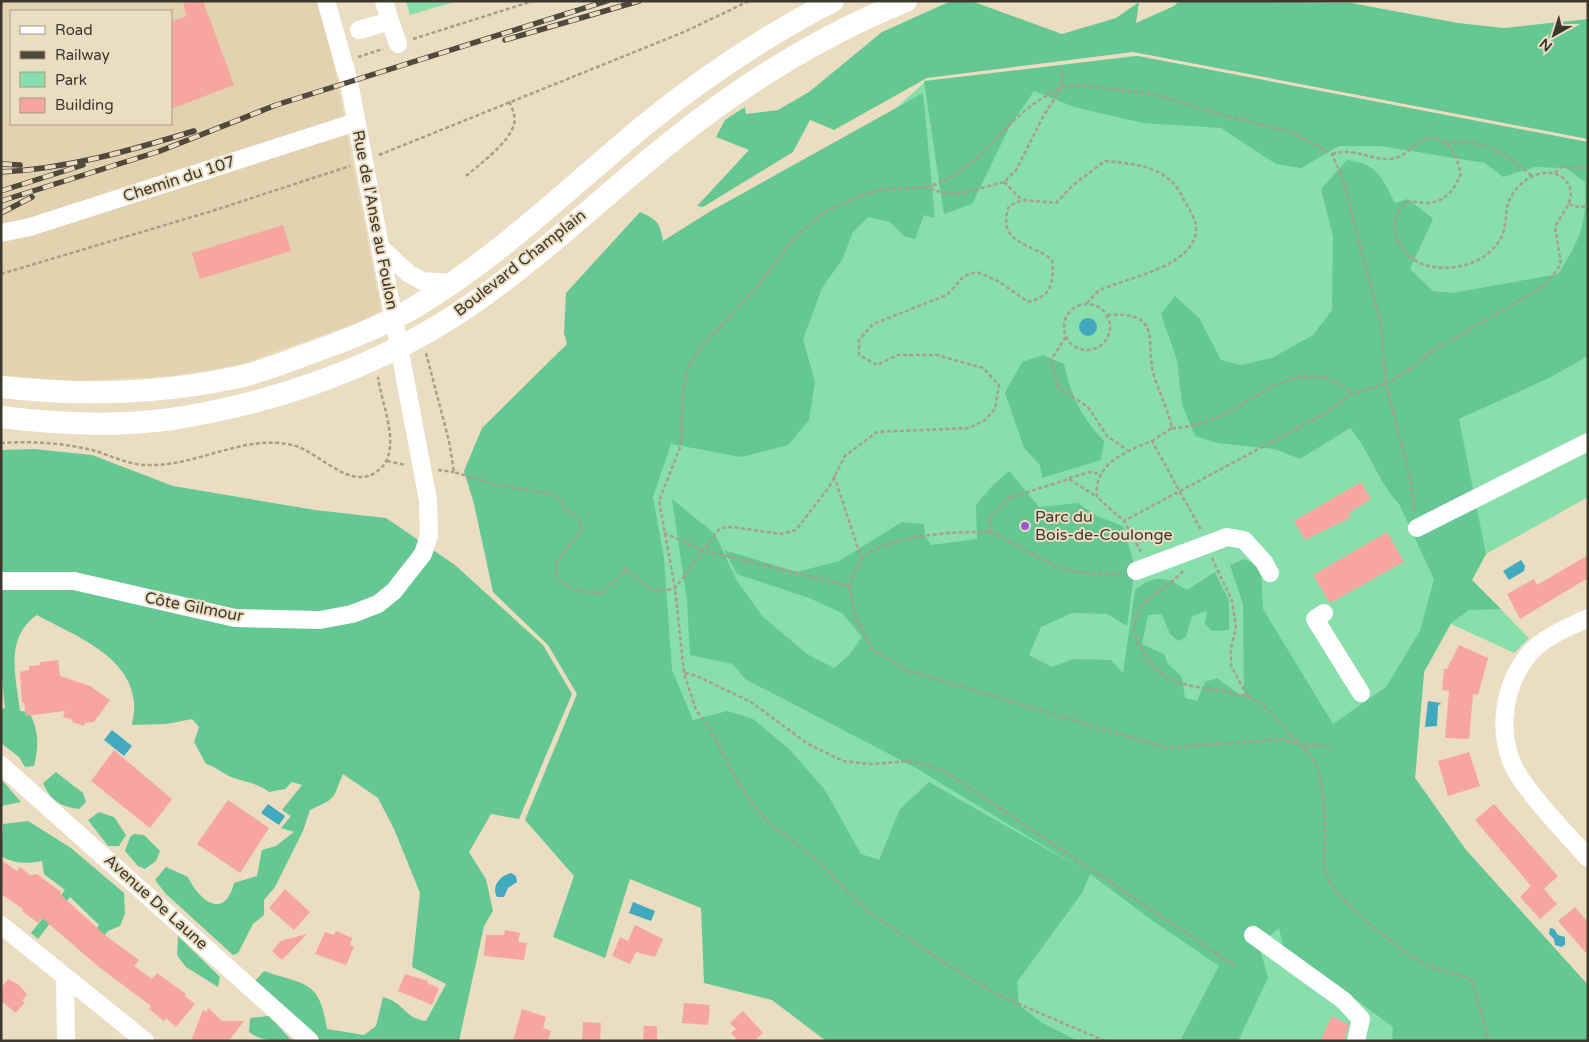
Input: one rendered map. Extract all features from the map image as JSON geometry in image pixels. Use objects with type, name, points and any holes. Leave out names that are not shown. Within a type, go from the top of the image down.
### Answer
[{"type":"main road","name":"Boulevard Champlain","points":[[1,387],[73,393],[173,388],[244,376],[356,336],[415,307],[450,283],[523,228],[647,123],[700,83],[778,32],[833,1]]},
{"type":"main road","name":"Boulevard Champlain","points":[[1,417],[79,423],[127,423],[170,419],[220,410],[400,357],[432,330],[494,288],[672,140],[732,96],[785,62],[906,1]]},
{"type":"street","points":[[384,1],[398,44]]},
{"type":"street","name":"Rue de l'Anse au Foulon","points":[[328,2],[344,61],[393,318]]},
{"type":"street","points":[[358,30],[390,21]]},
{"type":"street","name":"Chemin du 107","points":[[1,233],[30,227],[356,122]]},
{"type":"street","points":[[381,248],[408,273],[422,281],[450,283]]},
{"type":"street","name":"Côte Gilmour","points":[[1,581],[74,581],[235,618],[320,620],[352,614],[378,604],[394,591],[423,554],[429,535],[428,500],[393,318]]},
{"type":"street","points":[[1417,528],[1588,442]]},
{"type":"street","points":[[1142,568],[1227,537],[1244,540],[1264,562],[1270,573]]},
{"type":"street","points":[[1324,613],[1315,619],[1361,693]]},
{"type":"street","points":[[1588,618],[1551,638],[1530,653],[1513,680],[1505,710],[1504,732],[1511,759],[1522,781],[1588,858]]},
{"type":"street","name":"Avenue De Laune","points":[[1,765],[310,1041]]},
{"type":"street","points":[[1,925],[145,1041]]},
{"type":"street","points":[[1253,935],[1343,1000],[1360,1019],[1356,1041]]},
{"type":"street","points":[[66,977],[66,1041]]},
{"type":"path","points":[[344,61],[533,1]]},
{"type":"path","points":[[926,188],[945,194],[963,193],[1004,182],[1016,170],[1044,115],[1062,88],[1062,70]]},
{"type":"path","points":[[1105,1041],[1000,996],[940,960],[867,911],[819,862],[769,823],[754,806],[737,780],[709,727],[696,710],[684,673],[675,588],[659,501],[681,445],[683,390],[688,368],[699,349],[756,288],[793,239],[817,217],[845,202],[866,194],[886,189],[926,188],[937,185],[960,172],[1021,114],[1043,97],[1062,88],[1081,85],[1154,94],[1216,113],[1291,132],[1332,154],[1343,180],[1381,325],[1386,384],[1410,477],[1417,528]]},
{"type":"path","points":[[466,176],[495,151],[510,133],[514,124],[514,115],[509,101]]},
{"type":"path","points":[[1332,154],[1352,150],[1389,159],[1405,154],[1427,138],[1435,137],[1446,143],[1454,152],[1461,173],[1453,190],[1439,200],[1427,203],[1407,202],[1397,214],[1395,223],[1402,246],[1412,258],[1425,265],[1437,268],[1459,267],[1481,259],[1491,251],[1499,241],[1504,230],[1511,197],[1532,176],[1555,173],[1562,166],[1588,168]]},
{"type":"path","points":[[1446,143],[1460,141],[1500,151],[1532,176]]},
{"type":"path","points":[[378,378],[400,357],[426,353],[454,472],[501,486],[554,494],[562,500],[564,509],[579,518],[581,531],[556,563],[556,576],[567,588],[602,593],[626,569],[655,591],[663,592],[675,588],[720,528],[733,527],[780,534],[796,530],[834,476],[845,456],[876,432],[969,428],[985,420],[995,409],[999,385],[983,368],[937,355],[898,355],[877,365],[859,355],[859,340],[872,324],[947,295],[964,276],[977,272],[998,281],[1028,302],[1039,299],[1048,291],[1054,280],[1052,260],[1041,251],[1025,247],[1007,231],[1005,217],[1009,206],[1022,200],[1056,203],[1072,186],[1105,161],[1138,164],[1160,172],[1177,184],[1196,224],[1195,238],[1187,252],[1162,266],[1098,291],[1087,304]]},
{"type":"path","points":[[1124,520],[1326,413],[1352,394],[1386,384],[1415,366],[1432,351],[1548,282],[1562,264],[1555,227],[1569,204],[1570,190],[1568,183],[1555,173]]},
{"type":"path","points":[[1004,182],[1022,200]]},
{"type":"path","points":[[1569,204],[1579,207],[1588,206]]},
{"type":"path","points":[[1087,304],[1098,306],[1107,315],[1110,321],[1109,334],[1101,345],[1095,348],[1082,349],[1075,347],[1066,337],[1064,326],[1067,315],[1075,307],[1087,304]]},
{"type":"path","points":[[1107,315],[1124,314],[1137,318],[1145,325],[1150,334],[1154,377],[1165,402],[1172,428]]},
{"type":"path","points":[[1066,337],[1051,360],[1051,369],[1058,388],[1088,407],[1107,436],[1127,450]]},
{"type":"path","points":[[1097,497],[1096,488],[1099,474],[1127,450],[1152,441],[1172,428],[1181,428],[1222,415],[1280,382],[1325,377],[1337,382],[1352,394]]},
{"type":"path","points":[[1152,441],[1200,527],[1205,544],[1232,602],[1236,628],[1231,648],[1231,666],[1248,697]]},
{"type":"path","points":[[990,532],[990,517],[1010,498],[1090,472],[1099,474]]},
{"type":"path","points":[[834,476],[862,560]]},
{"type":"path","points":[[1069,478],[1097,497],[1124,520],[1142,568],[1109,576],[1058,567],[1014,542],[990,532],[964,531],[900,540],[877,547],[862,560],[848,586],[856,618],[872,649],[906,670],[1167,748],[1283,739],[1300,745],[1332,747]]},
{"type":"path","points":[[664,532],[702,550],[848,586]]},
{"type":"path","points":[[1188,552],[1189,564],[1180,574],[1147,599],[1138,610],[1135,629],[1138,643],[1160,673],[1178,684],[1248,697],[1263,705],[1300,745],[1316,765],[1325,813],[1324,871],[1334,888],[1356,912],[1397,947],[1426,965],[1472,980],[1489,1041]]},
{"type":"path","points":[[684,673],[697,676],[751,702],[808,744],[842,761],[870,764],[913,761],[944,771],[1235,966]]},
{"type":"shaded area","points":[[1,1],[317,1],[329,38],[381,311],[351,325],[241,364],[171,376],[73,381],[1,375]]},
{"type":"green space","points":[[406,1],[457,1],[410,15]]},
{"type":"green space","points":[[951,1],[971,1],[1062,34],[1116,18],[1139,2],[1136,23],[1174,6],[1179,1],[1351,3],[1458,23],[1504,28],[1588,19],[1588,139],[1133,52],[927,78],[834,130],[810,120],[793,152],[703,207],[697,206],[749,150],[716,137],[725,120],[745,107],[746,114],[778,110],[809,92],[882,32]]},
{"type":"green space","name":"Parc du Bois-de-Coulonge","points":[[1133,56],[1588,143],[1588,497],[1486,554],[1472,580],[1529,638],[1514,653],[1451,624],[1424,672],[1415,778],[1466,850],[1588,985],[1588,1041],[959,1041],[714,864],[573,427],[694,290],[925,82]]},
{"type":"green space","points":[[1138,56],[1588,142],[1588,356],[1551,377],[1459,419],[1486,554],[1472,580],[1501,609],[1469,610],[1451,623],[1424,672],[1415,778],[1466,850],[1588,985],[1588,1041],[1392,1041],[1393,1027],[1283,946],[1279,928],[1259,945],[1268,978],[1238,1041],[1180,1041],[1219,966],[1156,923],[1090,874],[1082,893],[1017,982],[1019,1005],[1041,1022],[1078,1041],[826,1041],[772,1000],[704,983],[701,908],[630,879],[605,958],[553,937],[574,876],[525,820],[577,694],[548,645],[493,592],[474,504],[464,471],[482,428],[567,344],[564,333],[566,293],[640,212],[651,217],[657,223],[661,230],[663,241],[709,212],[923,93],[935,218],[924,215],[915,239],[904,236],[890,222],[868,217],[853,232],[842,260],[822,288],[803,339],[815,382],[809,420],[788,445],[741,457],[671,444],[653,497],[664,558],[672,670],[693,720],[727,711],[753,719],[789,749],[825,790],[861,854],[879,860],[900,809],[929,782],[1080,868],[916,768],[745,679],[733,664],[690,655],[687,601],[672,499],[715,534],[737,581],[763,617],[807,654],[834,668],[849,655],[862,637],[842,613],[809,598],[737,574],[724,550],[797,572],[839,561],[902,522],[924,524],[925,536],[931,545],[977,539],[976,505],[993,485],[1009,471],[1039,507],[1078,503],[1097,516],[1123,526],[1135,567],[1127,626],[1107,614],[1072,613],[1041,627],[1029,655],[1052,667],[1073,659],[1111,660],[1123,673],[1135,590],[1149,581],[1161,579],[1173,582],[1187,590],[1215,572],[1229,601],[1229,630],[1212,631],[1205,624],[1207,611],[1192,616],[1186,637],[1178,641],[1170,634],[1162,614],[1148,615],[1142,644],[1164,654],[1168,664],[1182,677],[1185,698],[1197,701],[1205,682],[1217,678],[1244,698],[1243,604],[1230,565],[1244,559],[1261,567],[1263,609],[1333,724],[1386,687],[1420,631],[1434,579],[1399,504],[1385,486],[1363,446],[1350,428],[1300,459],[1275,449],[1217,443],[1195,436],[1182,404],[1177,360],[1161,314],[1175,296],[1199,318],[1221,360],[1241,365],[1272,358],[1313,335],[1332,310],[1333,236],[1321,189],[1347,160],[1366,165],[1378,174],[1395,203],[1408,199],[1433,219],[1410,269],[1433,291],[1453,293],[1558,274],[1581,230],[1585,209],[1585,182],[1566,168],[1535,167],[1503,177],[1485,163],[1381,146],[1339,146],[1301,168],[1276,164],[1221,128],[1143,123],[1074,107],[1034,91],[1010,126],[972,204],[944,214],[924,81]]},
{"type":"green space","points":[[1043,355],[1064,364],[1070,387],[1078,406],[1104,441],[1101,460],[1042,478],[1040,465],[1024,448],[1005,393],[1022,362]]},
{"type":"green space","points":[[34,449],[92,455],[173,486],[315,510],[386,518],[455,565],[543,645],[572,694],[519,819],[491,814],[469,852],[486,879],[493,911],[484,926],[459,1041],[316,1041],[255,981],[264,971],[301,983],[309,987],[320,1001],[327,1029],[364,1035],[376,1026],[383,997],[396,1003],[413,1017],[426,1021],[446,984],[412,967],[420,893],[394,829],[378,798],[343,774],[333,797],[310,810],[303,831],[275,887],[264,900],[264,915],[253,924],[238,953],[233,955],[166,894],[155,880],[166,867],[188,877],[205,900],[219,904],[225,901],[234,883],[257,876],[262,850],[276,846],[294,832],[281,828],[291,816],[282,810],[302,785],[292,782],[285,789],[269,792],[231,777],[206,764],[194,742],[199,727],[192,719],[166,724],[132,725],[134,702],[130,686],[122,671],[98,648],[37,615],[27,624],[20,635],[15,659],[20,711],[29,712],[35,725],[37,752],[34,766],[25,767],[19,757],[1,743],[1,709],[5,708],[1,669],[1,450]]},
{"type":"green space","points":[[56,772],[83,793],[86,802],[79,809],[57,802],[49,794],[43,783]]},
{"type":"green space","points":[[1,779],[21,802],[1,806]]},
{"type":"green space","points":[[99,812],[114,817],[126,835],[119,846],[108,846],[88,820]]},
{"type":"green space","points":[[28,821],[71,848],[124,893],[125,914],[120,926],[108,931],[87,956],[80,951],[99,925],[70,897],[38,939],[31,933],[65,890],[44,874],[42,861],[21,863],[1,856],[3,824]]},
{"type":"green space","points":[[134,834],[144,835],[160,851],[156,861],[145,869],[138,866],[125,851],[130,837]]},
{"type":"green space","points":[[178,936],[220,977],[218,987],[186,967],[177,955]]},
{"type":"green space","points":[[269,1016],[292,1041],[264,1039],[249,1032],[250,1018]]},
{"type":"water","points":[[1088,318],[1096,323],[1097,327],[1092,335],[1088,336],[1080,331],[1079,327],[1084,319]]},
{"type":"water","points":[[1521,560],[1525,566],[1524,571],[1509,580],[1503,571]]},
{"type":"water","points":[[1428,701],[1441,703],[1438,706],[1437,726],[1425,727]]},
{"type":"water","points":[[112,730],[132,746],[124,756],[104,740]]},
{"type":"water","points":[[268,804],[285,816],[279,825],[261,813]]},
{"type":"water","points":[[511,873],[516,876],[517,882],[508,888],[504,897],[497,897],[495,893],[496,885],[503,876]]},
{"type":"water","points":[[633,902],[655,911],[651,921],[629,913]]},
{"type":"water","points":[[1550,928],[1554,929],[1558,935],[1565,937],[1565,945],[1561,947],[1555,945],[1554,939],[1549,934]]},
{"type":"building","points":[[183,1],[203,1],[234,85],[172,109],[172,22],[186,16]]},
{"type":"building","points":[[283,225],[291,251],[200,279],[192,253]]},
{"type":"building","points":[[1361,482],[1371,499],[1349,513],[1350,518],[1305,540],[1294,521]]},
{"type":"building","points":[[1387,532],[1404,562],[1330,603],[1313,575]]},
{"type":"building","points":[[1588,555],[1588,578],[1520,619],[1507,594],[1534,579],[1537,585]]},
{"type":"building","points":[[1459,645],[1488,658],[1478,695],[1473,694],[1469,739],[1445,738],[1449,691],[1442,690],[1444,669],[1447,669]]},
{"type":"building","points":[[58,660],[60,676],[90,686],[110,700],[94,722],[85,723],[84,726],[72,722],[73,720],[63,717],[65,711],[26,716],[24,702],[22,703],[20,672],[29,670],[29,666],[40,665],[40,662]]},
{"type":"building","points":[[114,750],[172,799],[150,828],[91,781]]},
{"type":"building","points":[[1469,752],[1480,786],[1448,796],[1438,761]]},
{"type":"building","points":[[228,800],[269,828],[240,873],[197,844]]},
{"type":"building","points":[[1494,804],[1558,876],[1544,889],[1557,904],[1540,919],[1520,897],[1531,886],[1475,820]]},
{"type":"building","points":[[1,860],[17,871],[20,867],[30,875],[37,874],[61,892],[60,894],[105,935],[139,960],[134,966],[152,979],[157,973],[186,994],[185,996],[195,1004],[176,1027],[166,1018],[164,1021],[149,1009],[151,1006],[99,967],[42,918],[38,923],[22,911],[23,909],[1,894]]},
{"type":"building","points":[[285,889],[310,912],[294,930],[269,908]]},
{"type":"building","points":[[1575,907],[1588,922],[1588,955],[1558,921]]},
{"type":"building","points":[[635,925],[663,939],[655,957],[636,952],[630,964],[612,956],[620,937],[628,941]]},
{"type":"building","points":[[505,930],[520,933],[518,942],[527,943],[524,960],[484,956],[486,935],[504,935]]},
{"type":"building","points":[[336,931],[352,938],[350,945],[354,947],[346,965],[315,954],[325,932],[334,935]]},
{"type":"building","points":[[307,934],[282,960],[272,951],[281,941]]},
{"type":"building","points":[[405,974],[428,981],[427,983],[439,988],[432,1005],[398,991]]},
{"type":"building","points":[[8,979],[19,985],[27,994],[22,1001],[25,1002],[16,1013],[1,1001],[1,988]]},
{"type":"building","points":[[684,1003],[710,1005],[708,1025],[682,1023]]},
{"type":"building","points":[[209,1008],[222,1021],[244,1021],[229,1041],[191,1041],[203,1010],[206,1012]]},
{"type":"building","points":[[522,1009],[546,1017],[543,1028],[551,1031],[548,1041],[513,1041]]},
{"type":"building","points":[[743,1011],[763,1033],[754,1041],[738,1041],[731,1033],[736,1029],[730,1023]]},
{"type":"building","points":[[1332,1016],[1349,1025],[1344,1041],[1320,1041]]},
{"type":"building","points":[[583,1022],[601,1023],[600,1041],[582,1041]]},
{"type":"building","points":[[644,1026],[657,1026],[657,1041],[643,1041]]},
{"type":"railway","points":[[1,201],[160,151],[276,105],[607,1]]},
{"type":"railway","points":[[505,40],[639,1]]},
{"type":"railway","points":[[1,172],[75,163],[123,152],[194,131]]},
{"type":"railway","points":[[1,164],[20,165]]},
{"type":"railway","points":[[1,191],[83,165]]},
{"type":"railway","points":[[1,213],[32,197]]},
{"type":"place","name":"Parc du Bois-de-Coulonge","points":[[1025,526]]}]
